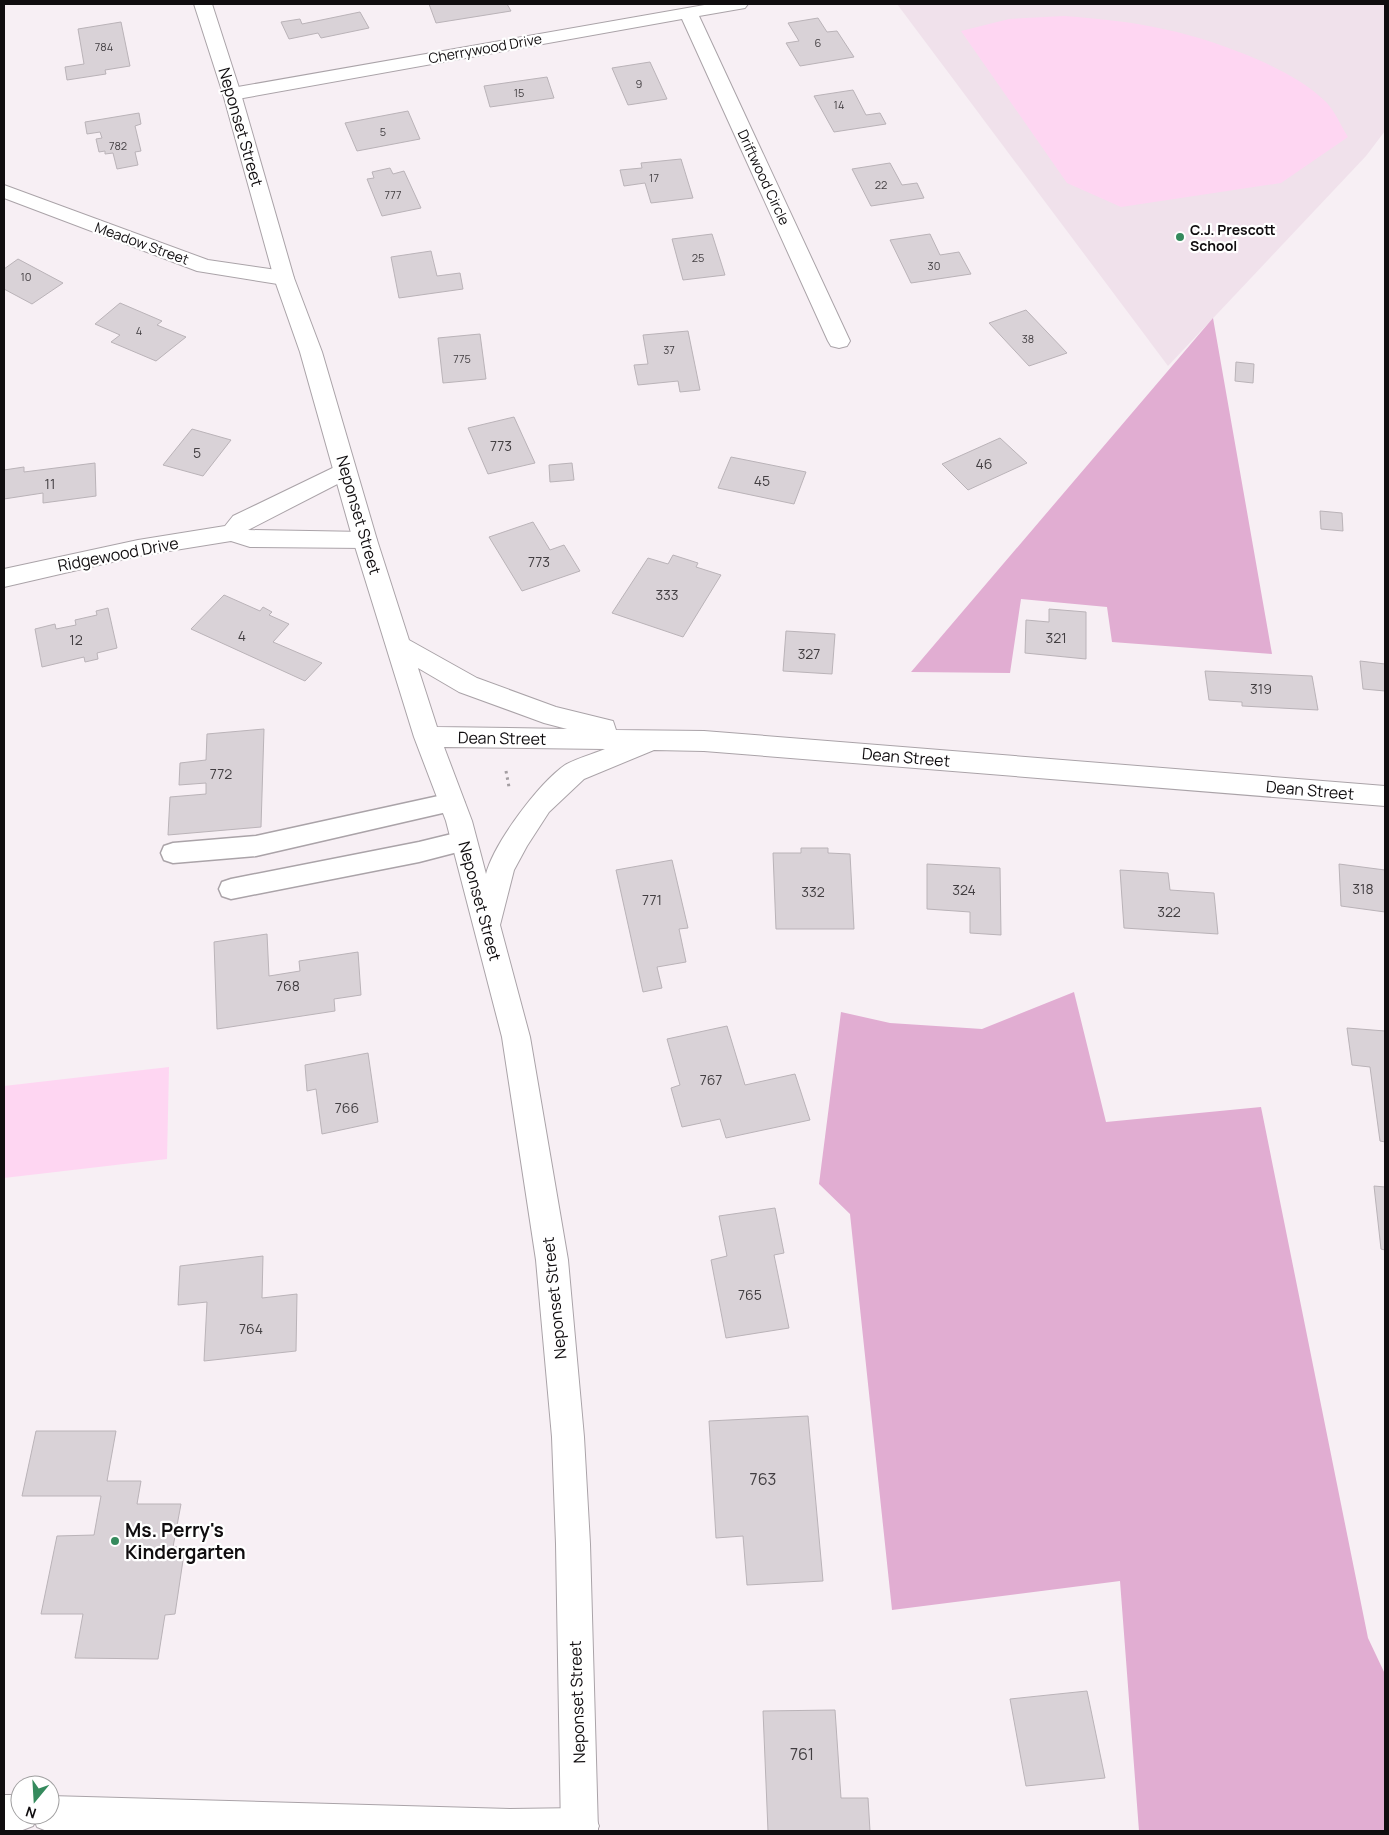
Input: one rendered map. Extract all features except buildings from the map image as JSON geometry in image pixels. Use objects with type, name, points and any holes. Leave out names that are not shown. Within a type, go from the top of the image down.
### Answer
[{"type":"main road","name":"Neponset Street","points":[[203,4],[232,94],[284,278],[311,352],[365,540],[427,737],[452,802],[516,1038],[552,1260],[569,1447],[580,1829]]},
{"type":"main road","name":"Cherrywood Drive","points":[[232,94],[739,4]]},
{"type":"main road","name":"Driftwood Circle","points":[[688,12],[839,341]]},
{"type":"main road","name":"Meadow Street","points":[[4,191],[204,266],[284,278]]},
{"type":"main road","points":[[232,533],[241,522],[345,470]]},
{"type":"main road","name":"Ridgewood Drive","points":[[4,578],[138,548],[232,533],[250,539],[365,540]]},
{"type":"main road","points":[[399,646],[468,685],[553,716],[654,740]]},
{"type":"main road","name":"Dean Street","points":[[427,737],[704,741],[1385,796]]},
{"type":"main road","points":[[487,926],[500,870],[540,805],[575,772],[654,740]]},
{"type":"main road","points":[[60,1814],[580,1829]]},
{"type":"lane","points":[[173,853],[256,846],[452,802]]},
{"type":"lane","points":[[231,889],[464,842]]},
{"type":"shaded area","name":"C.J. Prescott School","points":[[897,4],[1385,4],[1385,131],[1366,156],[1168,366]]},
{"type":"shaded area","points":[[1064,16],[1116,21],[1164,29],[1212,42],[1261,61],[1295,78],[1319,95],[1332,110],[1348,137],[1281,183],[1121,207],[1067,183],[961,31],[1009,19]]},
{"type":"shaded area","points":[[1213,318],[1272,654],[1112,642],[1107,607],[1021,599],[1010,673],[911,672]]},
{"type":"shaded area","points":[[1074,992],[1106,1122],[1261,1107],[1368,1638],[1385,1674],[1385,1831],[1139,1831],[1120,1581],[892,1610],[850,1214],[819,1184],[841,1012],[890,1023],[982,1029]]},
{"type":"shaded area","points":[[169,1067],[167,1159],[4,1178],[4,1086]]},
{"type":"place","name":"C.J. Prescott School","points":[[1180,237]]},
{"type":"place","name":"Ms. Perry's Kindergarten","points":[[115,1541]]}]
